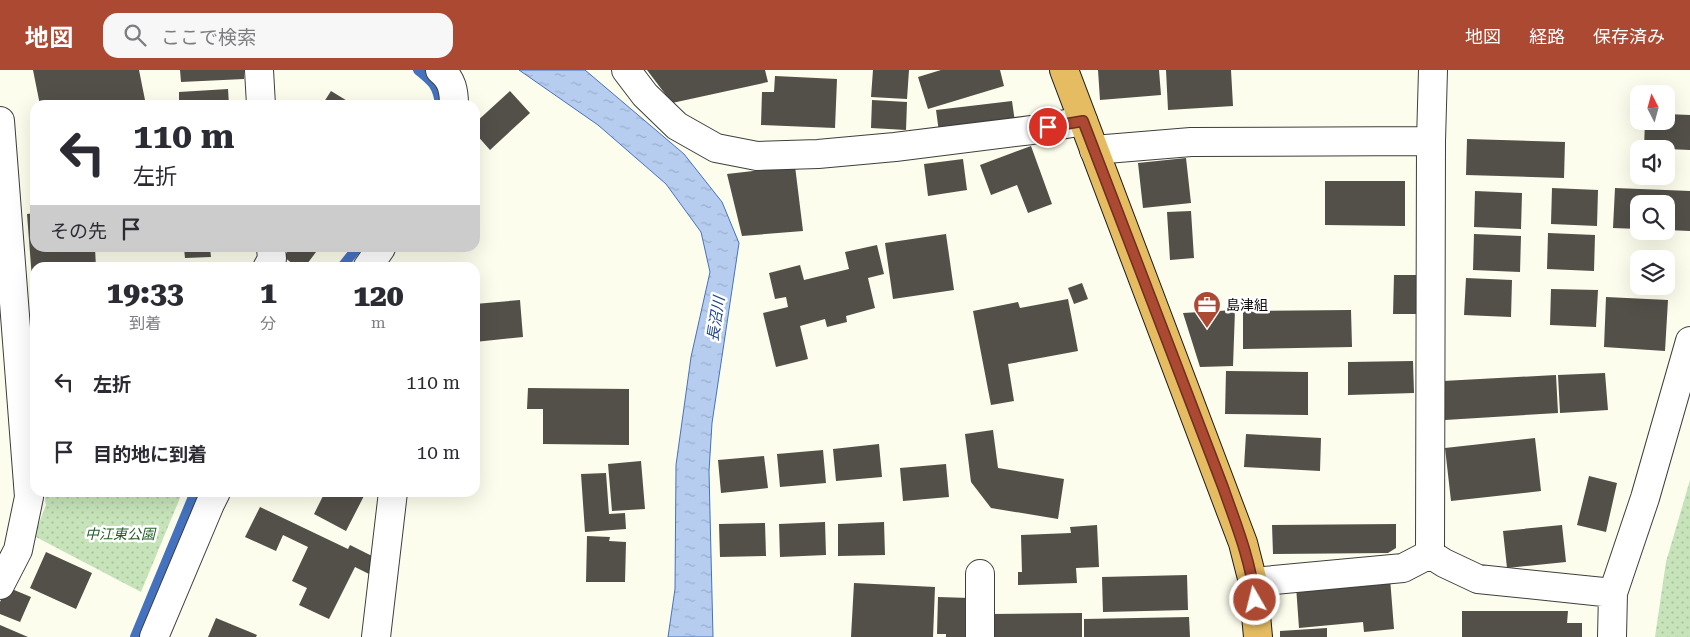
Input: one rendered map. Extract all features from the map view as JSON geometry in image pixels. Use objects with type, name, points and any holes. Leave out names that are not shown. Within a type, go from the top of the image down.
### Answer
[{"type":"highway","points":[[1064,70],[1243,543],[1253,582],[1258,637]]},
{"type":"street","points":[[258,70],[261,100]]},
{"type":"street","points":[[440,70],[444,73],[454,90],[454,100]]},
{"type":"street","points":[[626,70],[645,95],[677,126],[716,148],[757,156],[818,154],[896,147],[1032,130],[1083,121]]},
{"type":"street","points":[[1430,554],[1431,141],[1433,70]]},
{"type":"street","points":[[0,121],[29,497],[18,550],[0,585]]},
{"type":"street","points":[[1094,150],[1191,142],[1431,141]]},
{"type":"street","points":[[1612,637],[1613,593],[1645,498],[1690,341]]},
{"type":"street","points":[[154,637],[214,497]]},
{"type":"street","points":[[376,637],[391,497]]},
{"type":"street","points":[[1253,582],[1403,568],[1430,554]]},
{"type":"street","points":[[1430,554],[1444,563],[1478,579],[1613,593]]},
{"type":"street","points":[[980,574],[980,637]]},
{"type":"green space","points":[[1690,480],[1690,637],[1655,637],[1666,562]]},
{"type":"green space","name":"中江東公園","points":[[45,497],[180,497],[141,592],[34,536],[46,505]]},
{"type":"water","name":"長沼川","points":[[519,70],[585,70],[684,154],[722,202],[739,243],[712,423],[709,471],[713,637],[668,637],[675,589],[676,465],[691,357],[710,272],[701,232],[666,184],[598,125]]},
{"type":"building","points":[[33,70],[139,70],[145,100],[39,100]]},
{"type":"building","points":[[180,70],[244,70],[244,79],[181,82]]},
{"type":"building","points":[[647,70],[765,70],[768,82],[672,103]]},
{"type":"building","points":[[873,70],[909,70],[907,99],[871,97]]},
{"type":"building","points":[[941,70],[1000,70],[1004,86],[928,109],[918,77]]},
{"type":"building","points":[[1098,70],[1159,70],[1161,95],[1100,100]]},
{"type":"building","points":[[1166,70],[1231,70],[1233,106],[1168,110]]},
{"type":"building","points":[[775,76],[837,79],[835,128],[761,125],[762,92],[774,92]]},
{"type":"building","points":[[228,89],[229,100],[179,100],[179,92]]},
{"type":"building","points":[[331,91],[346,100],[325,100]]},
{"type":"building","points":[[510,91],[530,113],[490,150],[480,139],[480,118]]},
{"type":"building","points":[[872,100],[907,102],[906,130],[871,128]]},
{"type":"building","points":[[1012,101],[1015,122],[939,132],[936,110]]},
{"type":"building","points":[[1675,114],[1690,115],[1690,150],[1675,149],[1675,140],[1644,140],[1645,130],[1675,130]]},
{"type":"building","points":[[1467,139],[1565,142],[1564,178],[1466,175]]},
{"type":"building","points":[[1031,146],[1052,204],[1028,213],[1017,185],[991,195],[980,165]]},
{"type":"building","points":[[1186,158],[1191,203],[1143,208],[1138,163]]},
{"type":"building","points":[[963,159],[967,190],[928,196],[924,164]]},
{"type":"building","points":[[795,166],[803,231],[742,236],[727,174]]},
{"type":"building","points":[[1325,181],[1405,181],[1405,226],[1325,225]]},
{"type":"building","points":[[1552,188],[1598,190],[1597,226],[1551,224]]},
{"type":"building","points":[[1615,188],[1690,191],[1690,231],[1675,230],[1675,195],[1630,195],[1630,229],[1613,228]]},
{"type":"building","points":[[1475,191],[1522,193],[1521,229],[1474,227]]},
{"type":"building","points":[[1191,211],[1194,258],[1170,260],[1167,212]]},
{"type":"building","points":[[27,214],[30,214],[30,252],[95,252],[96,262],[31,262]]},
{"type":"building","points":[[1548,233],[1595,235],[1594,271],[1547,269]]},
{"type":"building","points":[[946,234],[954,290],[893,299],[885,243]]},
{"type":"building","points":[[1474,234],[1521,236],[1520,272],[1473,270]]},
{"type":"building","points":[[877,245],[884,274],[868,278],[875,308],[846,316],[847,322],[827,327],[825,319],[800,326],[808,359],[776,367],[763,313],[788,307],[786,297],[775,299],[769,273],[800,265],[804,280],[849,269],[845,252]]},
{"type":"building","points":[[184,252],[210,252],[211,257],[185,258]]},
{"type":"building","points":[[287,252],[316,252],[308,262],[290,262],[284,257]]},
{"type":"building","points":[[1394,275],[1418,275],[1417,314],[1393,314]]},
{"type":"building","points":[[1466,278],[1512,280],[1511,317],[1464,315]]},
{"type":"building","points":[[1082,283],[1088,299],[1074,304],[1068,288]]},
{"type":"building","points":[[1551,289],[1598,290],[1596,327],[1550,325]]},
{"type":"building","points":[[1606,297],[1668,300],[1665,351],[1604,347]]},
{"type":"building","points":[[1068,299],[1078,351],[1008,364],[1014,401],[991,405],[973,311],[1018,302],[1020,308]]},
{"type":"building","points":[[520,300],[523,337],[480,341],[480,304]]},
{"type":"building","points":[[1235,310],[1233,366],[1200,367],[1183,313]]},
{"type":"building","points":[[1351,310],[1352,347],[1243,349],[1243,311]]},
{"type":"building","points":[[1413,361],[1414,393],[1348,395],[1348,362]]},
{"type":"building","points":[[1226,371],[1308,372],[1308,415],[1225,414]]},
{"type":"building","points":[[1605,373],[1608,410],[1560,413],[1558,375]]},
{"type":"building","points":[[1556,375],[1558,413],[1445,420],[1443,381]]},
{"type":"building","points":[[528,388],[629,389],[629,445],[543,444],[543,409],[527,409]]},
{"type":"building","points":[[993,430],[998,468],[1064,479],[1058,519],[991,508],[971,482],[965,434]]},
{"type":"building","points":[[1246,434],[1321,438],[1320,471],[1244,467]]},
{"type":"building","points":[[1535,438],[1541,491],[1451,501],[1445,448]]},
{"type":"building","points":[[879,444],[882,477],[836,481],[833,449]]},
{"type":"building","points":[[823,450],[826,483],[780,487],[777,454]]},
{"type":"building","points":[[764,456],[768,488],[721,493],[718,460]]},
{"type":"building","points":[[641,461],[645,509],[612,511],[608,464]]},
{"type":"building","points":[[946,464],[949,497],[903,501],[900,468]]},
{"type":"building","points":[[606,473],[609,514],[625,513],[626,529],[585,532],[581,474]]},
{"type":"building","points":[[1589,476],[1617,483],[1606,532],[1577,525]]},
{"type":"building","points":[[322,497],[363,497],[346,531],[314,514]]},
{"type":"building","points":[[260,507],[348,549],[350,545],[376,558],[369,574],[355,567],[329,619],[299,605],[307,588],[292,581],[308,547],[283,535],[276,551],[245,537]]},
{"type":"building","points":[[825,522],[826,555],[780,557],[779,524]]},
{"type":"building","points":[[884,522],[885,555],[838,556],[838,524]]},
{"type":"building","points":[[765,523],[766,556],[720,557],[719,524]]},
{"type":"building","points":[[1396,524],[1396,548],[1388,553],[1273,554],[1272,525]]},
{"type":"building","points":[[1097,525],[1099,567],[1076,568],[1077,583],[1018,585],[1018,572],[1022,572],[1021,535],[1071,533],[1070,527]]},
{"type":"building","points":[[1562,525],[1566,562],[1507,568],[1503,531]]},
{"type":"building","points":[[587,536],[610,537],[609,541],[626,542],[625,582],[586,582]]},
{"type":"building","points":[[46,552],[92,573],[76,609],[30,588]]},
{"type":"building","points":[[1187,575],[1188,610],[1103,612],[1102,577]]},
{"type":"building","points":[[1390,578],[1394,629],[1364,632],[1363,622],[1299,628],[1296,586]]},
{"type":"building","points":[[854,583],[935,587],[933,637],[851,637]]},
{"type":"building","points":[[7,587],[31,597],[20,622],[0,614],[0,602]]},
{"type":"building","points":[[938,597],[970,598],[969,637],[946,637],[946,634],[937,634]]},
{"type":"building","points":[[1462,611],[1568,611],[1567,623],[1582,623],[1582,637],[1462,637]]},
{"type":"building","points":[[1082,613],[1082,637],[991,637],[990,614]]},
{"type":"building","points":[[1189,617],[1190,637],[1084,637],[1084,619]]},
{"type":"building","points":[[216,618],[257,635],[256,637],[208,637]]},
{"type":"building","points":[[0,625],[28,637],[0,637]]},
{"type":"building","points":[[1327,628],[1327,637],[1280,637],[1280,631]]},
{"type":"waterway","points":[[418,70],[434,85],[439,100]]},
{"type":"waterway","points":[[346,262],[354,252]]},
{"type":"waterway","points":[[135,637],[193,497]]},
{"type":"place","name":"島津組","points":[[1207,329]]},
{"type":"route","points":[[1048,127],[1083,121],[1223,487],[1243,543],[1253,582],[1255,600]]}]
